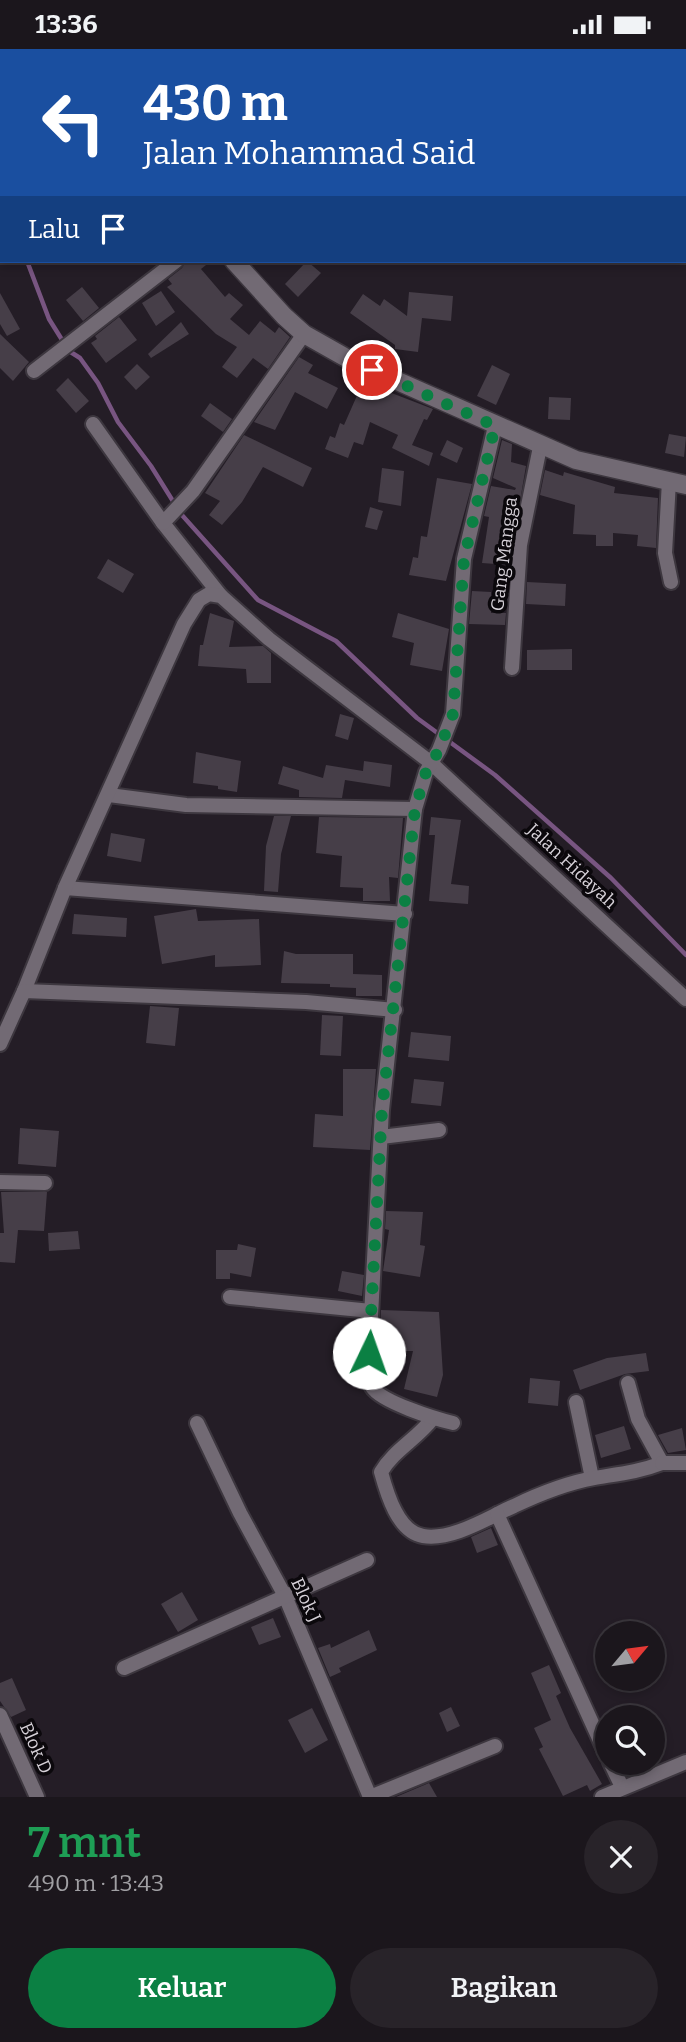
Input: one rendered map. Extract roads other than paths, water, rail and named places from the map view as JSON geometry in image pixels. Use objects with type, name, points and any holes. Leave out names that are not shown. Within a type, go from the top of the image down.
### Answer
[{"type":"street","points":[[34,370],[173,263]]},
{"type":"street","points":[[236,263],[275,307],[304,334],[350,360],[540,447],[606,468],[677,483],[665,553],[671,582]]},
{"type":"street","points":[[167,519],[193,491],[304,334]]},
{"type":"street","name":"Jalan Hidayah","points":[[93,424],[167,519],[221,596],[269,639],[434,756],[686,999]]},
{"type":"street","points":[[453,1423],[433,1418],[385,1398],[373,1388],[369,1377],[369,1353],[381,1137],[415,809],[434,756],[449,727],[457,681],[464,559],[495,426]]},
{"type":"street","name":"Gang Mangga","points":[[512,668],[520,545],[540,447]]},
{"type":"street","points":[[0,1044],[65,888],[184,624],[199,600],[209,594],[221,596]]},
{"type":"street","points":[[108,795],[200,805],[415,809]]},
{"type":"street","points":[[65,888],[405,913]]},
{"type":"street","points":[[24,991],[306,1002],[395,1010]]},
{"type":"street","points":[[381,1137],[439,1131]]},
{"type":"street","points":[[0,1182],[45,1183]]},
{"type":"street","points":[[230,1297],[371,1311]]},
{"type":"street","points":[[628,1383],[638,1419],[662,1463]]},
{"type":"street","points":[[576,1402],[592,1478]]},
{"type":"street","points":[[433,1418],[421,1434],[390,1457],[381,1472],[386,1490],[401,1520],[411,1532],[424,1537],[446,1534],[559,1488],[592,1478],[636,1473],[662,1463],[686,1463]]},
{"type":"street","name":"Blok J","points":[[197,1423],[240,1513],[285,1596],[370,1797]]},
{"type":"street","points":[[497,1514],[595,1730]]},
{"type":"street","points":[[124,1668],[367,1560]]},
{"type":"street","name":"Blok D","points":[[0,1715],[37,1797]]},
{"type":"street","points":[[370,1797],[495,1746]]},
{"type":"street","points":[[602,1797],[686,1762]]},
{"type":"street","points":[[616,1775],[622,1787]]},
{"type":"waterway","points":[[28,263],[49,319],[69,351],[80,358],[98,383],[118,422],[151,466],[181,514],[258,600],[336,641],[417,718],[495,775],[611,878],[686,955]]}]
